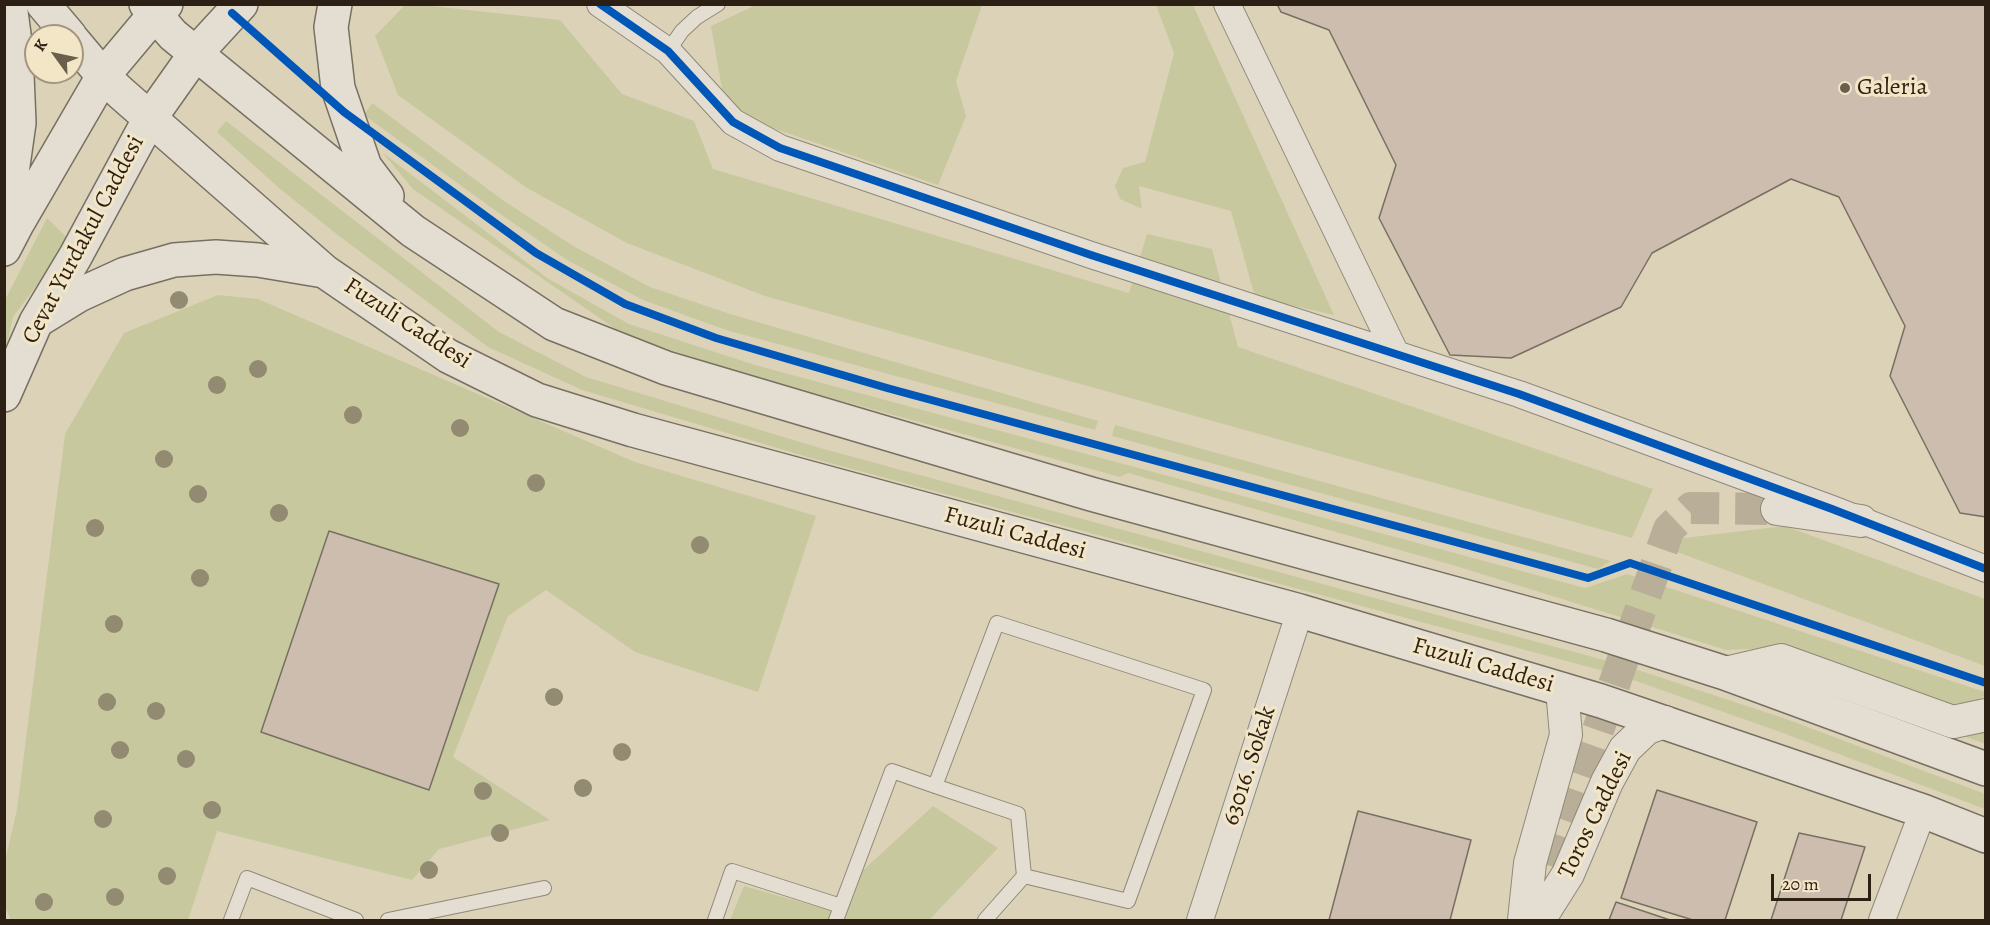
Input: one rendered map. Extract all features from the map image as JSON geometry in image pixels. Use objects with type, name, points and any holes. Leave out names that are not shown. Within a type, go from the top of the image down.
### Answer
[{"type":"main road","points":[[4,229],[19,123],[16,50],[10,4]]},
{"type":"main road","name":"Fuzuli Caddesi","points":[[43,4],[60,24]]},
{"type":"main road","points":[[4,249],[16,224],[112,84],[167,22],[241,4]]},
{"type":"main road","points":[[335,4],[331,27],[338,88],[365,167],[413,231]]},
{"type":"main road","points":[[167,22],[413,231],[555,324],[666,368],[1091,494],[1606,635],[1725,673],[1986,769]]},
{"type":"main road","name":"Cevat Yurdakul Caddesi","points":[[4,395],[36,322],[75,257],[150,118],[167,22]]},
{"type":"main road","name":"Fuzuli Caddesi","points":[[84,52],[112,84],[324,271],[448,356],[537,399],[633,430],[1300,612],[1562,689],[1923,811],[1986,836]]},
{"type":"main road","points":[[36,322],[79,296],[125,274],[174,260],[216,257],[258,260],[324,271]]},
{"type":"street","points":[[600,4],[668,51],[733,122],[780,148],[1091,255],[1519,394],[1986,569]]},
{"type":"street","points":[[1227,4],[1396,354]]},
{"type":"street","points":[[1777,509],[1861,521]]},
{"type":"street","name":"63016. Sokak","points":[[1200,921],[1300,612]]},
{"type":"street","points":[[1725,673],[1781,660],[1953,722],[1986,716]]},
{"type":"street","name":"Toros Caddesi","points":[[1524,921],[1530,863],[1566,735],[1562,689]]},
{"type":"street","name":"Toros Caddesi","points":[[1539,921],[1568,874],[1607,783],[1625,748],[1647,729],[1665,722]]},
{"type":"street","points":[[1882,921],[1923,811]]},
{"type":"street","points":[[1530,921],[1550,866]]},
{"type":"lane","points":[[668,51],[682,31],[697,17],[718,4]]},
{"type":"lane","points":[[935,786],[997,623],[1204,690],[1128,901],[1024,876]]},
{"type":"lane","points":[[836,921],[892,771],[1018,814],[1024,876],[985,921]]},
{"type":"lane","points":[[715,921],[732,871],[841,906]]},
{"type":"lane","points":[[231,921],[247,878],[356,921]]},
{"type":"lane","points":[[388,921],[544,888]]},
{"type":"green space","points":[[405,5],[560,20],[622,94],[694,121],[713,169],[1129,293],[1147,234],[1212,249],[1238,347],[1653,489],[1632,538],[765,296],[627,243],[527,188],[398,95],[375,36]]},
{"type":"green space","points":[[756,5],[982,5],[956,81],[966,116],[938,185],[726,112],[711,26]]},
{"type":"green space","points":[[1156,5],[1193,5],[1334,315],[1255,297],[1231,211],[1139,186],[1142,209],[1120,199],[1115,186],[1123,168],[1145,162],[1174,53]]},
{"type":"green space","points":[[372,103],[504,201],[575,247],[650,287],[730,314],[1098,421],[1095,430],[726,330],[643,300],[567,260],[496,211],[364,115]]},
{"type":"green space","points":[[226,121],[499,332],[586,377],[820,448],[1626,666],[1789,720],[1985,794],[1985,809],[1783,733],[1622,676],[811,458],[582,390],[488,347],[339,236],[279,188],[217,132]]},
{"type":"green space","points":[[383,153],[547,278],[629,324],[755,365],[1585,588],[1627,574],[1985,692],[1985,696],[1954,711],[1773,648],[1726,650],[1456,566],[1128,473],[1120,477],[751,376],[624,335],[413,189]]},
{"type":"green space","points":[[47,218],[70,241],[13,317],[5,353],[5,300]]},
{"type":"green space","points":[[218,295],[258,299],[635,462],[816,516],[758,692],[635,652],[546,590],[508,616],[453,757],[550,820],[439,849],[412,880],[217,831],[188,920],[11,920],[5,907],[5,861],[17,809],[65,434],[124,333]]},
{"type":"green space","points":[[1115,425],[1611,561],[1598,569],[1112,436]]},
{"type":"green space","points":[[1785,526],[1985,599],[1985,666],[1650,542]]},
{"type":"green space","points":[[1985,729],[1985,744],[1953,732]]},
{"type":"green space","points":[[933,806],[998,848],[929,920],[730,920],[744,886],[822,908]]},
{"type":"building","points":[[1277,4],[1986,4],[1986,517],[1960,513],[1890,376],[1905,326],[1839,197],[1791,179],[1652,253],[1621,307],[1511,358],[1450,355],[1379,218],[1396,165],[1329,30],[1281,12]]},
{"type":"building","points":[[329,531],[499,584],[429,790],[261,732]]},
{"type":"building","points":[[1657,790],[1757,822],[1725,920],[1693,920],[1621,898]]},
{"type":"building","points":[[1358,811],[1471,840],[1450,920],[1329,920]]},
{"type":"building","points":[[1799,833],[1865,847],[1841,920],[1771,920]]},
{"type":"building","points":[[1616,902],[1670,920],[1609,920]]},
{"type":"tunnel","points":[[1550,866],[1669,529],[1691,508],[1777,509]]},
{"type":"cycle path","points":[[600,4],[668,51],[733,122],[780,148],[1091,255],[1519,394],[1832,509],[1986,569]]},
{"type":"cycle path","points":[[232,13],[344,112],[536,253],[625,304],[716,338],[887,388],[1588,578],[1630,563],[1986,683]]},
{"type":"place","name":"Galeria","points":[[1845,88]]}]
